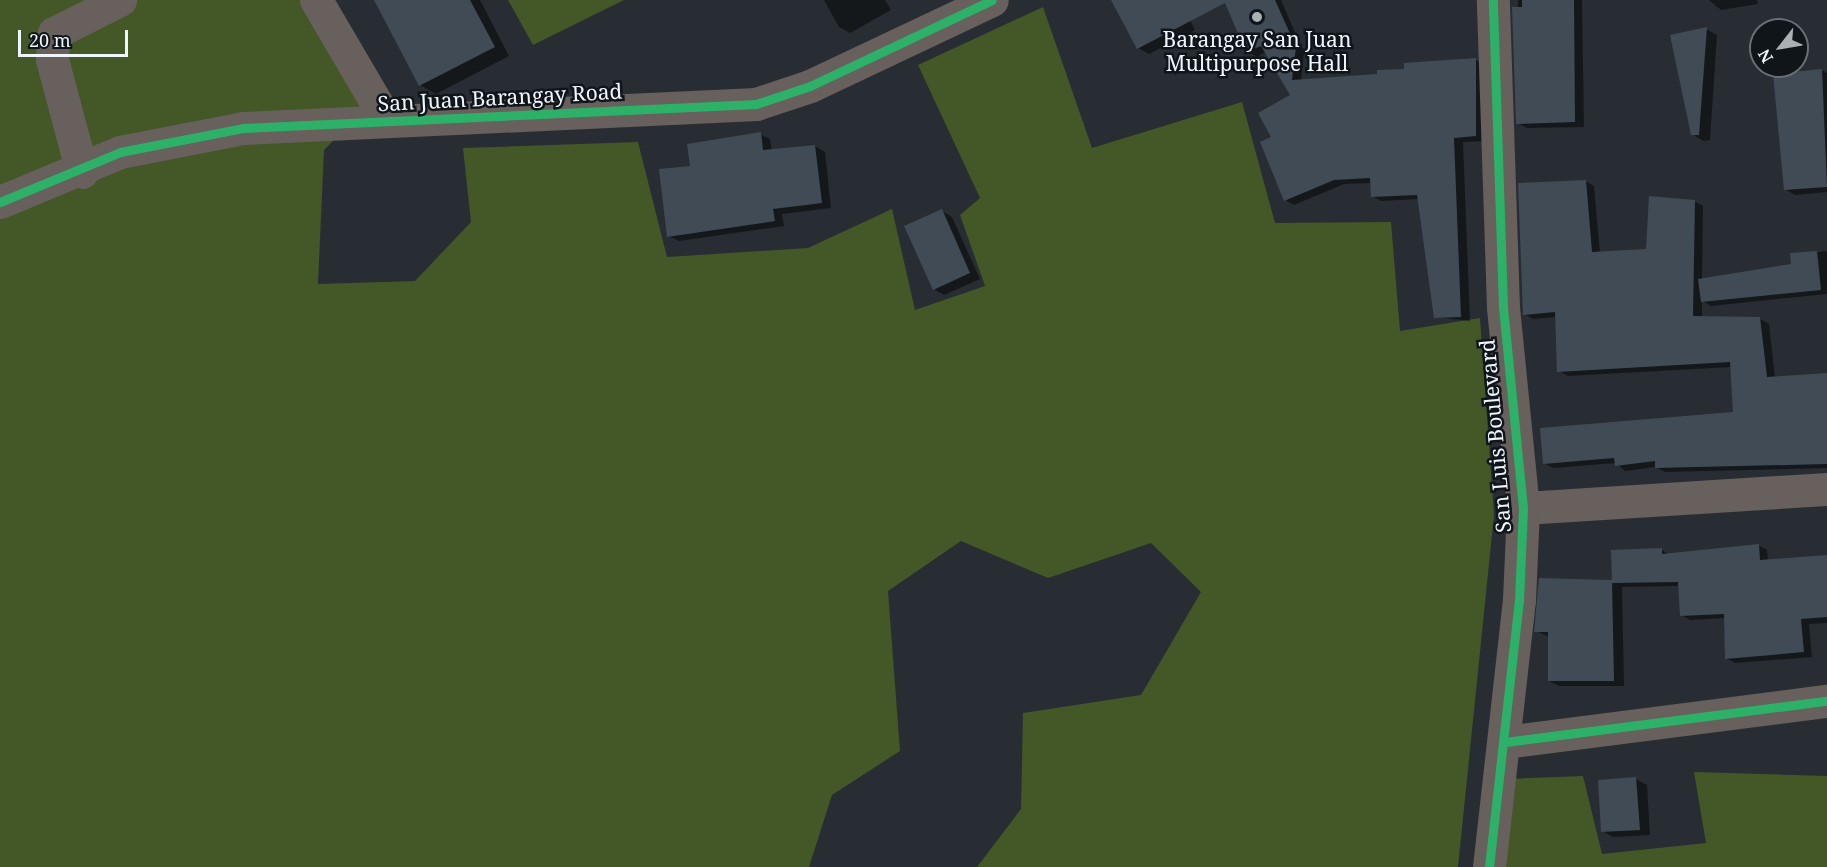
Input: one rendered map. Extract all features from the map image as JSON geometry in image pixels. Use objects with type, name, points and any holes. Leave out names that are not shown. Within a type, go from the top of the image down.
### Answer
[{"type":"street","points":[[82,172],[52,59],[54,33],[120,0]]},
{"type":"street","points":[[316,0],[387,121]]},
{"type":"street","name":"San Juan Barangay Road","points":[[0,202],[82,172],[120,152],[187,136],[296,122],[387,121],[756,104],[810,86],[992,0]]},
{"type":"street","name":"San Luis Boulevard","points":[[1489,867],[1505,742],[1523,508],[1503,308],[1493,0]]},
{"type":"street","points":[[1523,508],[1827,489]]},
{"type":"street","points":[[1505,742],[1827,701]]},
{"type":"green space","points":[[0,0],[326,0],[377,96],[324,150],[318,284],[415,281],[471,222],[463,148],[638,142],[667,257],[808,248],[892,209],[915,310],[985,286],[960,215],[980,198],[918,65],[1043,7],[1092,148],[1242,102],[1275,223],[1391,222],[1400,331],[1480,318],[1494,515],[1458,867],[977,867],[1021,809],[1023,713],[1141,695],[1201,592],[1151,543],[1048,578],[961,541],[888,591],[900,751],[832,795],[809,867],[0,867]]},
{"type":"green space","points":[[508,0],[624,0],[533,45]]},
{"type":"green space","points":[[1694,772],[1827,776],[1827,867],[1496,867],[1507,779],[1583,776],[1602,854],[1706,843]]},
{"type":"building","points":[[374,0],[470,0],[495,47],[419,86]]},
{"type":"building","points":[[1111,0],[1275,0],[1296,47],[1292,80],[1377,74],[1377,70],[1404,69],[1404,63],[1476,58],[1476,136],[1454,138],[1461,317],[1434,318],[1417,195],[1371,197],[1370,178],[1334,180],[1284,201],[1260,142],[1271,137],[1258,113],[1290,95],[1261,46],[1246,52],[1225,3],[1137,49]]},
{"type":"building","points":[[1522,0],[1574,0],[1575,122],[1516,124],[1512,7],[1522,7]]},
{"type":"building","points":[[1707,27],[1699,135],[1691,135],[1670,35]]},
{"type":"building","points":[[1822,69],[1827,187],[1784,190],[1773,78],[1809,78],[1809,70]]},
{"type":"building","points":[[761,132],[763,150],[815,145],[822,203],[773,209],[775,221],[667,237],[659,169],[690,166],[687,144]]},
{"type":"building","points":[[1586,180],[1592,252],[1646,249],[1649,196],[1695,200],[1693,316],[1760,317],[1767,377],[1827,373],[1827,464],[1655,468],[1655,461],[1615,466],[1614,458],[1543,464],[1540,428],[1733,412],[1730,362],[1557,372],[1555,312],[1523,315],[1518,183]]},
{"type":"building","points":[[942,209],[970,273],[933,290],[904,226]]},
{"type":"building","points":[[1817,251],[1821,290],[1701,302],[1698,279],[1791,264],[1790,253]]},
{"type":"building","points":[[1759,544],[1760,560],[1827,555],[1827,617],[1801,619],[1804,652],[1725,659],[1724,614],[1680,616],[1678,582],[1612,583],[1611,550],[1662,548],[1662,554]]},
{"type":"building","points":[[1539,578],[1612,580],[1614,681],[1548,681],[1548,632],[1534,632]]},
{"type":"building","points":[[1636,777],[1640,830],[1601,832],[1598,780]]},
{"type":"cycle path","points":[[0,202],[120,152],[243,128],[756,104],[810,86],[992,0]]},
{"type":"cycle path","points":[[1489,867],[1519,600],[1523,508],[1503,307],[1493,0]]},
{"type":"cycle path","points":[[1505,742],[1827,701]]},
{"type":"place","name":"Barangay San Juan Multipurpose Hall","points":[[1257,17]]}]
